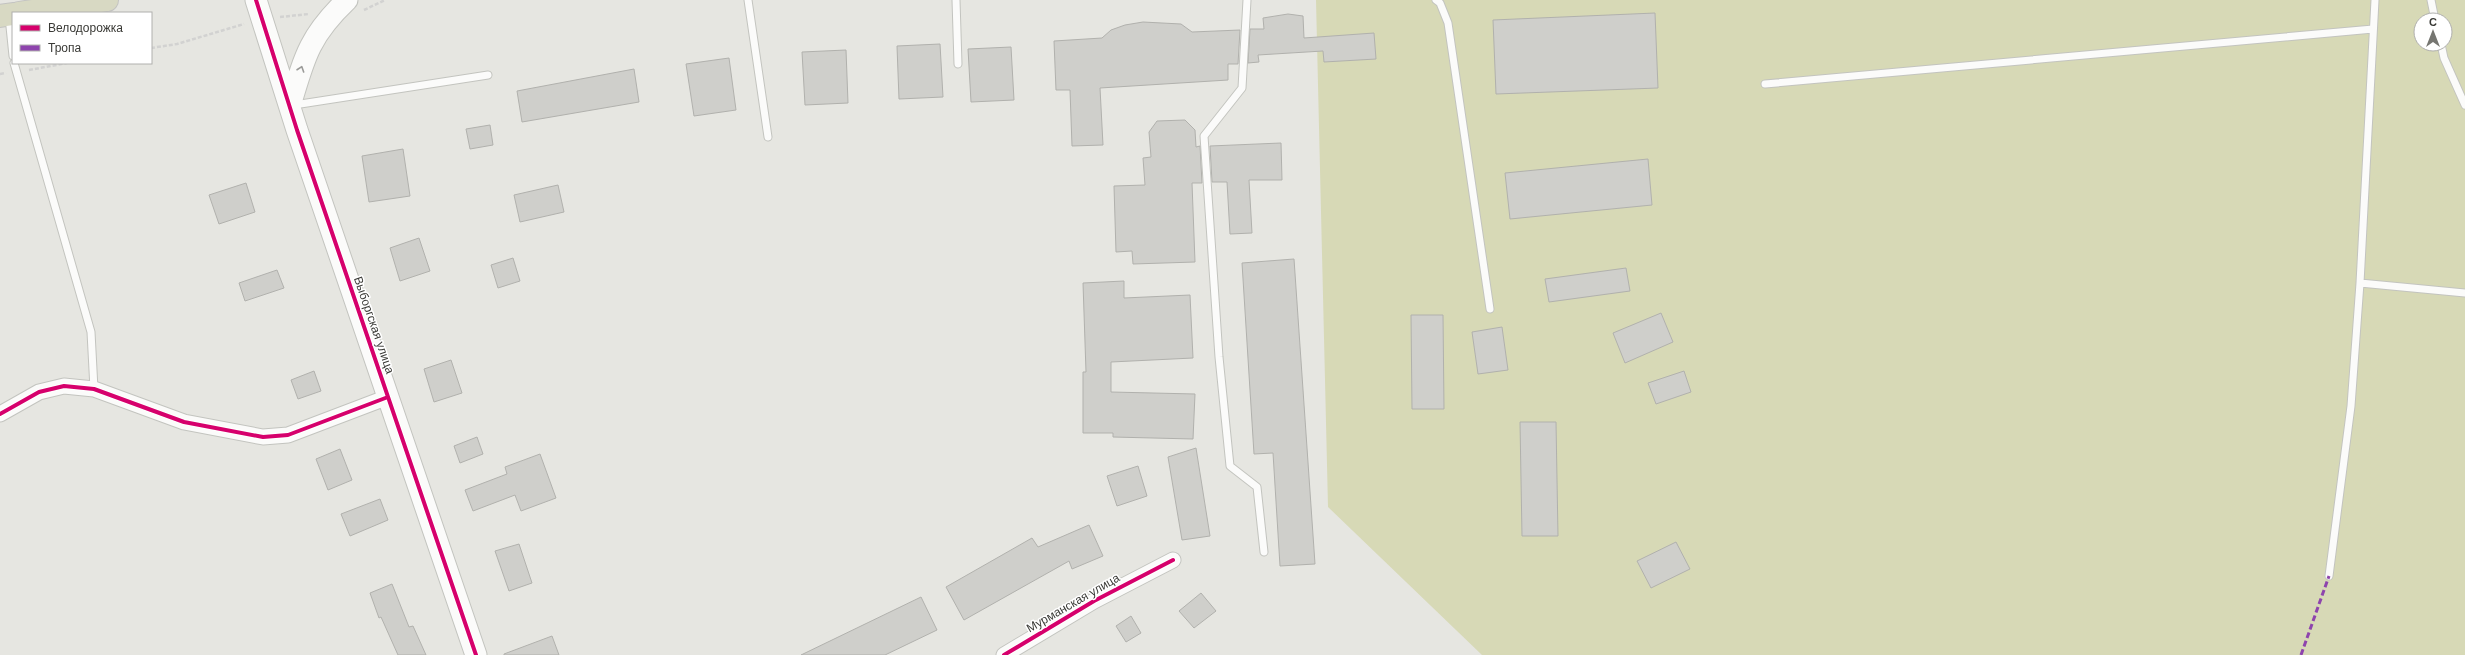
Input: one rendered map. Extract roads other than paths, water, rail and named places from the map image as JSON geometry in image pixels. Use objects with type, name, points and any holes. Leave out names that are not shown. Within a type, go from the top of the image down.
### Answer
[{"type":"highway","points":[[24,12],[107,0]]},
{"type":"street","name":"Выборгская улица","points":[[256,0],[290,106],[476,655]]},
{"type":"street","points":[[290,106],[311,42],[328,18],[347,0]]},
{"type":"street","points":[[0,414],[39,392],[64,386],[94,389],[184,422],[263,437],[288,435],[388,397]]},
{"type":"street","name":"Мурманская улица","points":[[1004,655],[1094,601],[1173,560]]},
{"type":"lane","points":[[748,0],[768,137]]},
{"type":"lane","points":[[956,0],[958,64]]},
{"type":"lane","points":[[1247,0],[1242,88],[1204,136],[1219,357],[1230,466],[1258,487],[1264,552]]},
{"type":"lane","points":[[1436,0],[1440,3],[1448,23],[1490,309]]},
{"type":"lane","points":[[2329,576],[2351,406],[2360,283],[2372,29],[2375,0]]},
{"type":"lane","points":[[2431,0],[2433,12]]},
{"type":"lane","points":[[10,14],[12,42]]},
{"type":"lane","points":[[1765,84],[2372,29]]},
{"type":"lane","points":[[2443,52],[2465,104]]},
{"type":"lane","points":[[14,64],[15,72],[91,332],[94,389]]},
{"type":"lane","points":[[290,106],[488,75]]},
{"type":"lane","points":[[2360,283],[2465,293]]}]
